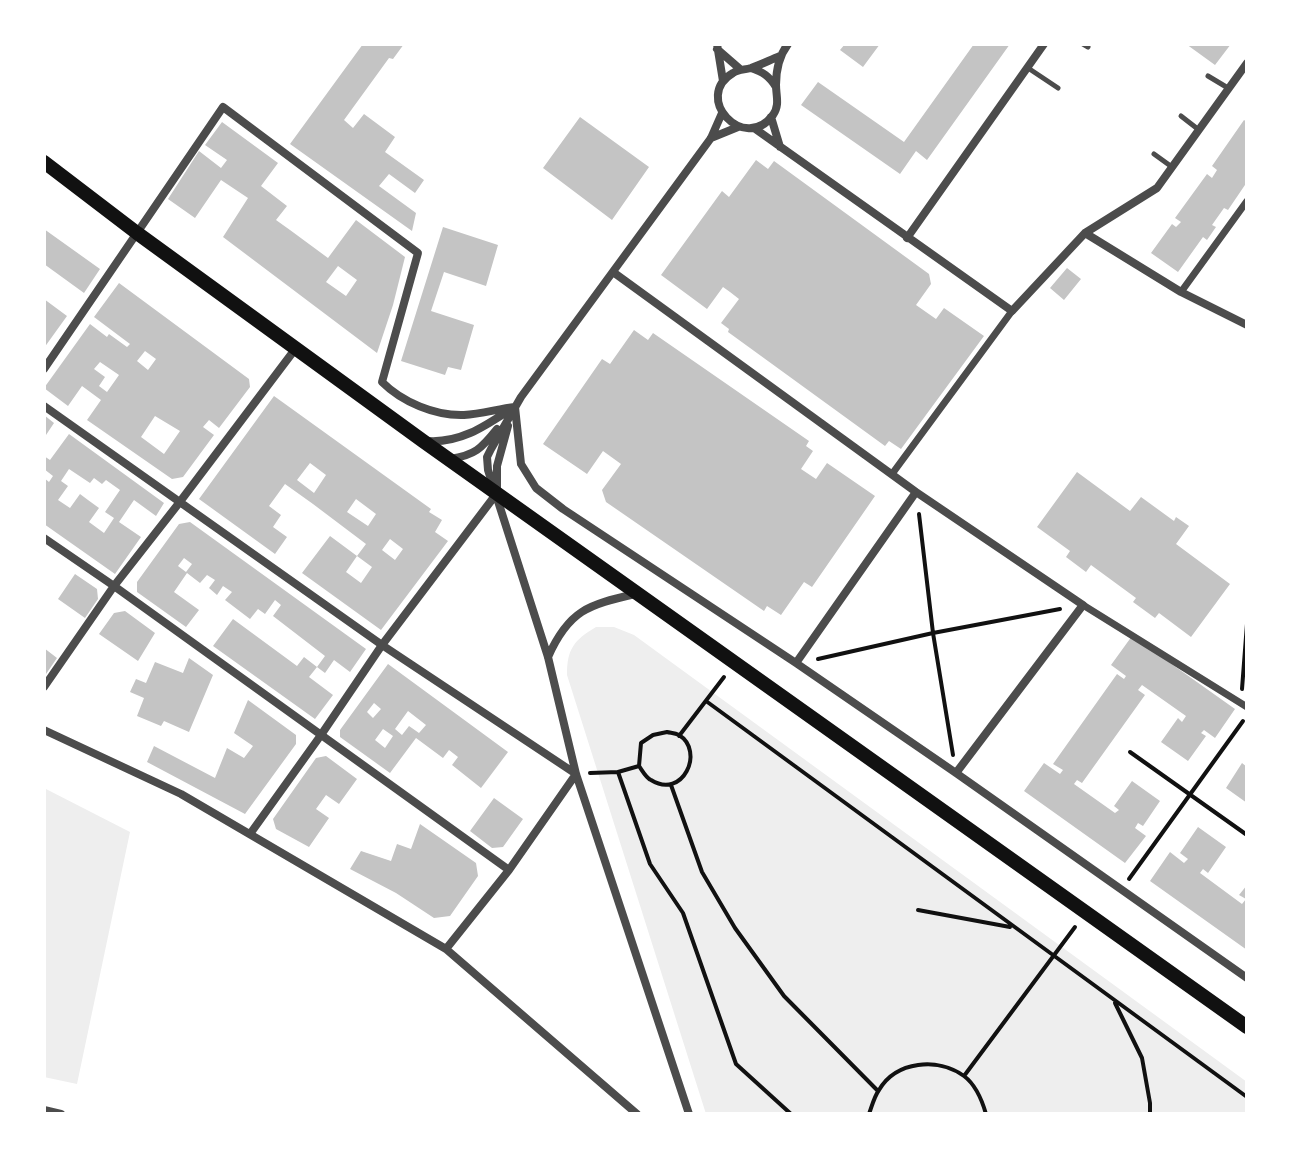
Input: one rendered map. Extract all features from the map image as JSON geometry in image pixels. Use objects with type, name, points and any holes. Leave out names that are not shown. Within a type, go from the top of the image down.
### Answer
[{"type":"main road","points":[[44,162],[449,460],[1247,1027]]},
{"type":"street","points":[[776,87],[780,56],[788,44]]},
{"type":"street","points":[[907,238],[1044,44]]},
{"type":"street","points":[[717,46],[740,69]]},
{"type":"street","points":[[717,46],[723,81]]},
{"type":"street","points":[[738,127],[722,113],[718,104],[723,81],[740,69],[751,68],[780,56]]},
{"type":"street","points":[[892,474],[1012,311],[1085,233],[1157,188],[1247,63]]},
{"type":"street","points":[[711,138],[738,127],[754,128],[764,124],[777,108],[776,87],[771,78],[751,68]]},
{"type":"street","points":[[44,369],[223,107],[418,253],[382,382],[393,393],[435,411],[462,415],[515,407]]},
{"type":"street","points":[[449,460],[469,456],[483,447],[515,407],[711,138],[722,113]]},
{"type":"street","points":[[771,117],[780,147]]},
{"type":"street","points":[[754,128],[1012,311]]},
{"type":"street","points":[[1181,292],[1247,201]]},
{"type":"street","points":[[1085,233],[1181,292],[1247,325]]},
{"type":"street","points":[[613,272],[916,492],[1083,605],[1244,705]]},
{"type":"street","points":[[44,687],[114,586],[296,348]]},
{"type":"street","points":[[44,406],[382,645],[576,774]]},
{"type":"street","points":[[423,441],[457,439],[515,407]]},
{"type":"street","points":[[515,407],[487,457],[488,470],[548,657],[576,774],[689,1114]]},
{"type":"street","points":[[515,407],[521,464],[536,488],[956,773],[1247,978]]},
{"type":"street","points":[[796,663],[916,492]]},
{"type":"street","points":[[250,834],[382,645],[497,493]]},
{"type":"street","points":[[44,538],[509,870]]},
{"type":"street","points":[[548,657],[558,636],[571,620],[599,602],[639,593]]},
{"type":"street","points":[[956,773],[1083,605]]},
{"type":"street","points":[[44,730],[181,794],[446,949],[637,1114]]},
{"type":"street","points":[[446,949],[509,870],[576,774]]},
{"type":"street","points":[[44,1110],[61,1114]]},
{"type":"lane","points":[[1028,68],[1058,88]]},
{"type":"lane","points":[[1208,76],[1228,89]]},
{"type":"lane","points":[[1181,116],[1199,130]]},
{"type":"lane","points":[[1154,154],[1172,167]]},
{"type":"path","points":[[916,492],[933,633],[956,773]]},
{"type":"path","points":[[796,663],[1083,605]]},
{"type":"path","points":[[1244,705],[1247,624]]},
{"type":"path","points":[[679,736],[735,662]]},
{"type":"path","points":[[706,701],[1247,1097]]},
{"type":"path","points":[[1122,889],[1247,715]]},
{"type":"path","points":[[667,732],[679,736],[688,745],[690,759],[687,771],[681,780],[671,785],[650,780],[639,766],[641,743],[653,735],[667,732]]},
{"type":"path","points":[[1130,752],[1247,835]]},
{"type":"path","points":[[576,774],[618,772],[639,766]]},
{"type":"path","points":[[618,772],[650,864],[683,913],[736,1064],[791,1114]]},
{"type":"path","points":[[671,785],[702,872],[735,928],[784,996],[878,1091]]},
{"type":"path","points":[[918,910],[1014,928]]},
{"type":"path","points":[[964,1076],[1086,914]]},
{"type":"path","points":[[1114,1001],[1142,1058],[1150,1114]]},
{"type":"path","points":[[869,1114],[885,1082],[902,1069],[922,1064],[943,1065],[964,1076],[978,1091],[986,1114]]},
{"type":"shaded area","points":[[596,627],[614,627],[634,635],[1247,1082],[1247,1114],[706,1114],[567,675],[568,658],[573,646]]},
{"type":"shaded area","points":[[44,788],[130,832],[77,1084],[44,1077]]},
{"type":"building","points":[[363,44],[404,44],[393,59],[389,58],[344,120],[353,128],[364,114],[395,137],[385,152],[424,180],[415,193],[389,174],[379,186],[416,213],[412,231],[290,144]]},
{"type":"building","points":[[845,44],[880,44],[863,67],[840,50]]},
{"type":"building","points":[[974,44],[1010,44],[927,160],[916,151],[900,174],[801,105],[818,82],[904,142]]},
{"type":"building","points":[[1186,44],[1231,44],[1215,65]]},
{"type":"building","points":[[580,117],[649,167],[612,220],[543,168]]},
{"type":"building","points":[[1244,120],[1247,122],[1247,182],[1228,210],[1224,208],[1212,225],[1216,227],[1207,240],[1203,237],[1178,272],[1151,253],[1172,224],[1176,227],[1181,222],[1175,218],[1207,174],[1212,178],[1217,170],[1212,166]]},
{"type":"building","points":[[222,122],[278,163],[261,186],[287,206],[276,220],[328,258],[356,220],[405,257],[377,353],[223,237],[248,198],[221,180],[195,218],[168,199],[199,151],[221,168],[227,160],[205,145]],"holes":[[[338,266],[357,280],[346,296],[326,282]]]},
{"type":"building","points":[[756,160],[768,169],[774,161],[929,274],[931,284],[916,305],[936,319],[944,308],[984,336],[901,449],[889,441],[885,446],[728,332],[729,329],[721,323],[739,299],[730,292],[723,287],[707,309],[661,275],[722,191],[729,197]]},
{"type":"building","points":[[443,227],[498,245],[486,286],[444,272],[431,311],[474,325],[461,370],[448,367],[445,375],[401,361]]},
{"type":"building","points":[[44,229],[100,269],[84,293],[44,264]]},
{"type":"building","points":[[1067,268],[1081,279],[1064,300],[1050,288]]},
{"type":"building","points":[[119,283],[249,379],[250,387],[219,428],[209,420],[203,427],[214,435],[183,477],[172,479],[87,420],[101,400],[82,386],[68,406],[44,388],[90,324],[127,347],[130,344],[94,317]],"holes":[[[145,351],[156,359],[148,370],[137,361]],[[100,362],[119,375],[107,392],[99,386],[105,377],[94,369]],[[155,416],[180,431],[164,454],[141,437]]]},
{"type":"building","points":[[44,299],[67,316],[44,348]]},
{"type":"building","points":[[634,330],[648,340],[653,333],[809,441],[806,446],[813,451],[801,469],[816,479],[827,463],[875,496],[812,587],[804,582],[781,615],[767,606],[764,611],[606,502],[602,490],[621,464],[603,451],[587,474],[543,444],[602,359],[610,364]]},
{"type":"building","points":[[274,396],[431,509],[429,512],[442,520],[435,532],[448,541],[381,630],[302,573],[330,536],[357,556],[366,544],[313,504],[285,484],[269,506],[281,515],[273,527],[287,537],[275,554],[199,499]],"holes":[[[310,463],[326,475],[314,493],[297,480]],[[356,499],[376,514],[368,526],[347,512]],[[390,539],[403,549],[395,560],[382,550]],[[357,556],[372,567],[361,583],[346,572]]]},
{"type":"building","points":[[44,415],[54,423],[44,438]]},
{"type":"building","points":[[69,434],[164,503],[156,516],[134,500],[119,522],[141,537],[115,574],[44,524],[44,478],[49,482],[53,476],[44,469],[44,456],[50,460]],"holes":[[[69,469],[90,483],[94,478],[102,484],[106,480],[120,490],[105,512],[114,518],[104,533],[89,522],[99,508],[80,494],[70,508],[58,500],[68,486],[61,481]]]},
{"type":"building","points":[[1077,472],[1130,511],[1141,497],[1174,521],[1176,517],[1189,526],[1176,544],[1230,584],[1191,637],[1159,613],[1155,618],[1133,602],[1136,598],[1091,565],[1086,572],[1066,557],[1070,551],[1037,527]]},
{"type":"building","points":[[190,522],[366,649],[350,672],[334,660],[325,673],[317,667],[325,656],[273,616],[281,605],[275,600],[265,614],[258,609],[250,619],[225,600],[232,592],[223,586],[217,595],[209,588],[215,580],[207,575],[200,583],[187,573],[174,592],[199,610],[186,627],[137,592],[137,582],[179,524]],"holes":[[[184,558],[192,564],[186,572],[178,566]]]},
{"type":"building","points":[[75,574],[97,589],[98,599],[85,618],[58,599]]},
{"type":"building","points":[[125,611],[155,633],[138,661],[99,634],[114,613]]},
{"type":"building","points":[[233,619],[297,666],[304,657],[317,667],[309,677],[333,695],[315,719],[213,646]]},
{"type":"building","points":[[1132,636],[1235,709],[1215,738],[1204,730],[1201,733],[1206,736],[1188,761],[1161,742],[1178,718],[1182,722],[1186,716],[1142,685],[1138,690],[1145,695],[1082,783],[1077,780],[1074,784],[1115,813],[1119,810],[1114,806],[1132,781],[1160,801],[1143,826],[1138,823],[1135,828],[1146,836],[1125,863],[1024,791],[1044,763],[1060,774],[1063,770],[1053,764],[1117,674],[1124,679],[1126,676],[1111,665]]},
{"type":"building","points":[[44,648],[57,658],[44,677]]},
{"type":"building","points":[[189,658],[213,675],[189,732],[164,721],[161,726],[137,716],[144,698],[130,692],[136,679],[146,683],[155,662],[183,673]]},
{"type":"building","points":[[388,664],[508,752],[481,788],[452,765],[458,757],[449,750],[443,758],[416,738],[390,773],[340,737],[340,730]],"holes":[[[374,703],[381,709],[373,718],[367,712]],[[408,711],[426,725],[419,733],[409,726],[402,735],[395,729]],[[383,729],[393,736],[385,748],[375,740]]]},
{"type":"building","points":[[248,700],[296,735],[296,744],[245,814],[147,762],[154,746],[215,778],[227,748],[244,758],[253,746],[234,733]]},
{"type":"building","points":[[326,756],[357,779],[339,804],[326,795],[316,809],[329,818],[309,847],[276,829],[273,819],[316,758]]},
{"type":"building","points":[[1242,763],[1247,767],[1247,803],[1226,788]]},
{"type":"building","points":[[494,798],[523,819],[503,847],[492,848],[470,831]]},
{"type":"building","points":[[420,824],[476,863],[478,876],[450,916],[434,918],[396,893],[350,869],[361,851],[391,861],[397,844],[411,849]]},
{"type":"building","points":[[1198,827],[1226,847],[1208,873],[1203,869],[1200,873],[1242,904],[1246,899],[1239,895],[1247,885],[1247,950],[1150,881],[1170,852],[1184,863],[1188,859],[1180,853]]}]
